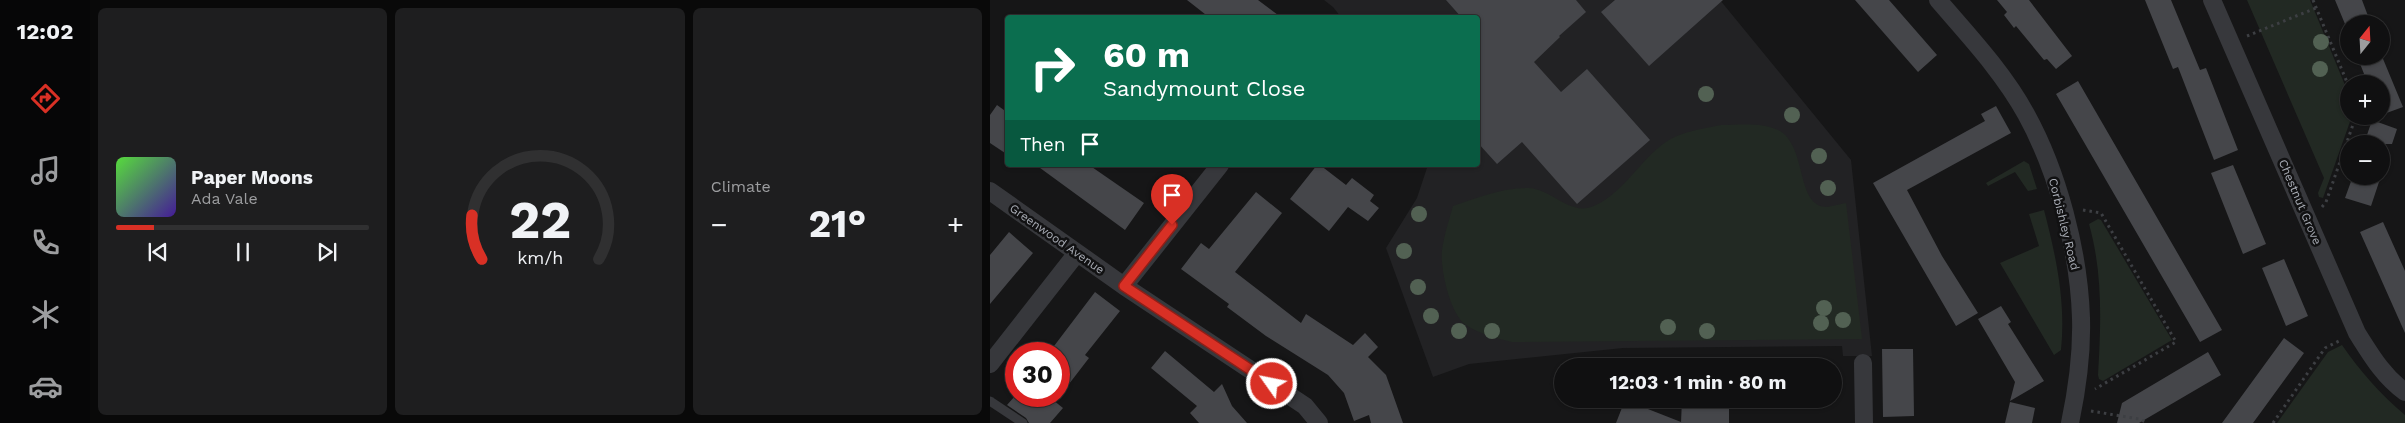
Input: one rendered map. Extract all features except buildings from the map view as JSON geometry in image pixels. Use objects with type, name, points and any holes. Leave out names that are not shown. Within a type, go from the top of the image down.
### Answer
[{"type":"street","name":"Corbishley Road","points":[[1938,0],[1991,62],[2026,114],[2044,154],[2063,208],[2079,282],[2081,318],[2072,415]]},
{"type":"street","name":"Chestnut Grove","points":[[2212,0],[2357,332],[2376,364],[2394,384],[2405,392]]},
{"type":"street","points":[[1124,286],[1218,167]]},
{"type":"street","name":"Greenwood Avenue","points":[[990,191],[1124,286],[1305,406],[1319,423]]},
{"type":"street","points":[[990,364],[1077,253]]},
{"type":"street","points":[[1863,364],[1864,423]]},
{"type":"lane","points":[[990,401],[1023,423]]},
{"type":"path","points":[[2313,0],[2344,75]]},
{"type":"path","points":[[2230,44],[2316,8]]},
{"type":"path","points":[[2308,221],[2326,202],[2353,125]]},
{"type":"path","points":[[2063,208],[2101,213],[2176,342],[2093,390],[2072,415]]},
{"type":"path","points":[[2273,423],[2325,348],[2357,332]]},
{"type":"path","points":[[2072,415],[2139,419],[2148,423]]},
{"type":"shaded area","points":[[1324,0],[1720,0],[1851,160],[1872,356],[1843,356],[1842,346],[1623,348],[1469,364],[1433,377],[1386,248],[1417,198],[1427,167],[1480,167],[1480,15],[1339,15]]},
{"type":"shaded area","points":[[2247,0],[2310,0],[2341,75],[2340,125],[2349,125],[2345,135],[2340,135],[2340,150],[2323,198],[2319,197],[2318,193],[2324,178]]},
{"type":"shaded area","points":[[1721,125],[1757,125],[1778,130],[1794,148],[1805,187],[1810,197],[1817,204],[1827,207],[1846,203],[1862,339],[1512,342],[1477,331],[1460,319],[1447,290],[1442,258],[1444,239],[1453,206],[1499,192],[1527,188],[1543,192],[1575,207],[1591,207],[1611,196],[1654,151],[1669,140],[1690,132]]},
{"type":"shaded area","points":[[2024,161],[2029,164],[2037,189],[2028,191],[2015,172],[1988,186],[1986,183]]},
{"type":"shaded area","points":[[2044,210],[2056,262],[2061,297],[2061,350],[2054,355],[2000,263],[2039,246],[2029,214]]},
{"type":"shaded area","points":[[2098,219],[2101,220],[2172,340],[2103,381],[2099,379],[2098,375],[2100,337],[2099,280],[2094,243],[2089,224]]},
{"type":"shaded area","points":[[2342,345],[2371,382],[2405,415],[2405,423],[2277,423],[2328,352]]},
{"type":"route","points":[[1172,225],[1124,286],[1272,384]]}]
